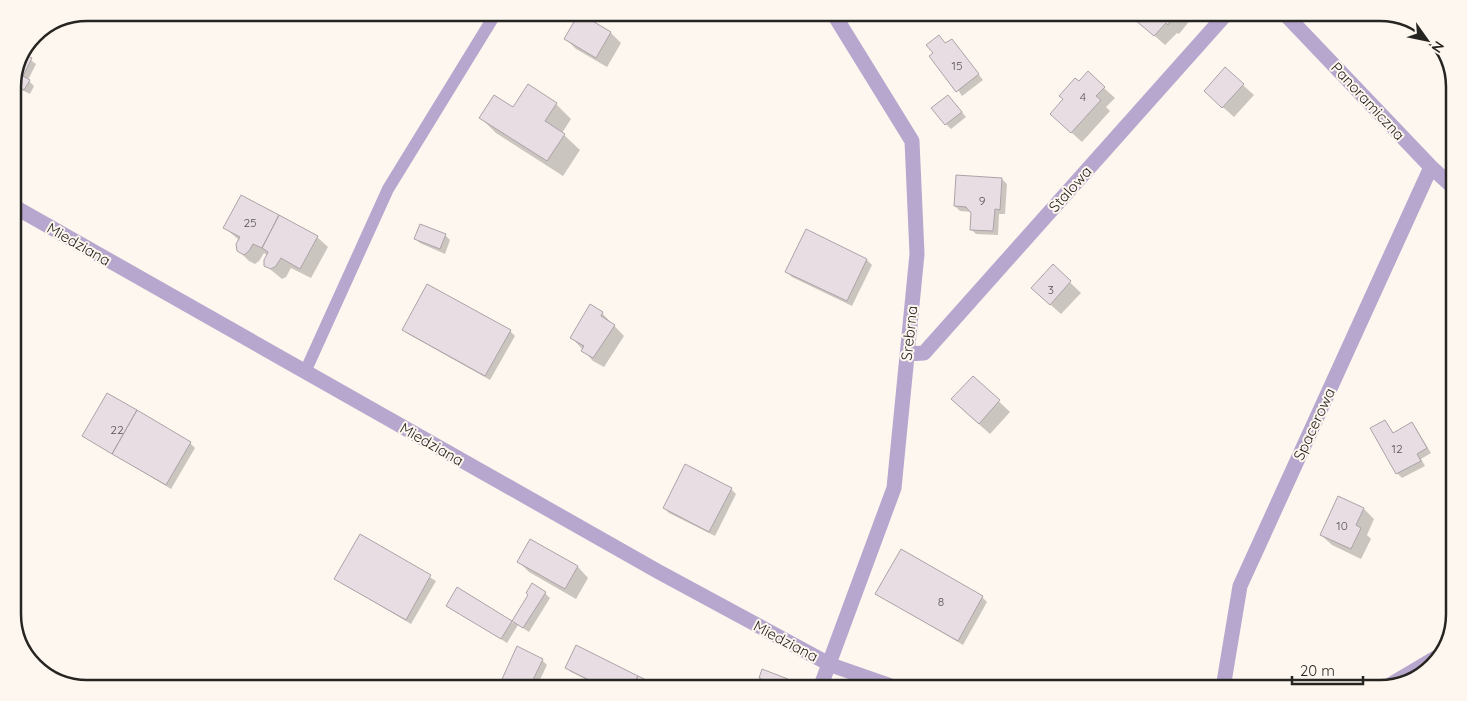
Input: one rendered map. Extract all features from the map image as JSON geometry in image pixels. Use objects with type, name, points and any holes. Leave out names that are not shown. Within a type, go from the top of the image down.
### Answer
[{"type":"street","name":"Srebrna","points":[[831,665],[894,488],[917,254],[912,141],[839,21]]},
{"type":"street","name":"Stalowa","points":[[907,354],[924,353],[1219,21]]},
{"type":"street","name":"Panoramiczna","points":[[1293,21],[1446,181]]},
{"type":"street","name":"Spacerowa","points":[[1224,680],[1240,586],[1431,167]]},
{"type":"street","name":"Miedziana","points":[[21,211],[667,577],[831,665],[824,680]]},
{"type":"street","points":[[831,665],[874,680]]},
{"type":"lane","points":[[305,372],[388,189],[491,21]]},
{"type":"lane","points":[[1404,675],[1420,665]]},
{"type":"building","points":[[574,21],[592,21],[611,32],[596,58],[564,39]]},
{"type":"building","points":[[1136,21],[1170,21],[1154,36]]},
{"type":"building","points":[[939,35],[945,43],[952,39],[979,74],[956,92],[929,56],[933,53],[926,45]]},
{"type":"building","points":[[29,57],[32,58],[23,76],[30,80],[24,90],[21,88],[21,83],[23,70]]},
{"type":"building","points":[[1225,67],[1244,84],[1222,108],[1204,91]]},
{"type":"building","points":[[1088,71],[1105,87],[1096,96],[1101,100],[1071,133],[1050,114],[1063,99],[1059,96],[1075,78],[1079,81]]},
{"type":"building","points":[[528,84],[557,103],[545,121],[565,134],[547,161],[479,118],[494,95],[513,107]]},
{"type":"building","points":[[948,95],[962,112],[945,125],[931,108]]},
{"type":"building","points":[[956,175],[1002,178],[1000,210],[995,209],[993,231],[970,230],[971,213],[966,207],[954,206]]},
{"type":"building","points":[[241,195],[279,215],[262,248],[253,244],[244,255],[237,251],[236,244],[240,237],[223,228]]},
{"type":"building","points":[[279,215],[318,236],[300,269],[281,258],[276,266],[271,269],[264,266],[264,260],[268,252],[262,248]]},
{"type":"building","points":[[420,224],[446,234],[440,249],[414,239]]},
{"type":"building","points":[[806,229],[867,259],[847,301],[785,272]]},
{"type":"building","points":[[1053,264],[1071,281],[1050,305],[1031,288]]},
{"type":"building","points":[[427,284],[511,330],[485,376],[402,330]]},
{"type":"building","points":[[590,304],[603,312],[601,316],[615,325],[593,358],[581,351],[584,346],[570,338]]},
{"type":"building","points":[[973,376],[1000,400],[979,424],[951,399]]},
{"type":"building","points":[[107,393],[137,410],[112,454],[82,436]]},
{"type":"building","points":[[137,410],[191,442],[166,485],[112,454]]},
{"type":"building","points":[[1385,420],[1393,433],[1412,422],[1427,448],[1417,454],[1421,461],[1396,474],[1370,428]]},
{"type":"building","points":[[685,464],[732,488],[709,532],[663,508]]},
{"type":"building","points":[[1338,496],[1364,508],[1356,525],[1361,528],[1351,549],[1320,535]]},
{"type":"building","points":[[360,534],[431,575],[406,620],[334,579]]},
{"type":"building","points":[[530,539],[578,566],[565,589],[517,562]]},
{"type":"building","points":[[901,549],[983,596],[958,641],[875,594]]},
{"type":"building","points":[[532,583],[546,592],[523,628],[512,621],[528,595],[526,593]]},
{"type":"building","points":[[457,587],[512,621],[501,639],[446,606]]},
{"type":"building","points":[[576,645],[638,676],[636,680],[589,680],[565,668]]},
{"type":"building","points":[[517,646],[543,659],[533,680],[502,680]]},
{"type":"building","points":[[762,669],[788,679],[764,680],[759,678]]},
{"type":"building","points":[[638,676],[646,680],[636,680]]}]
